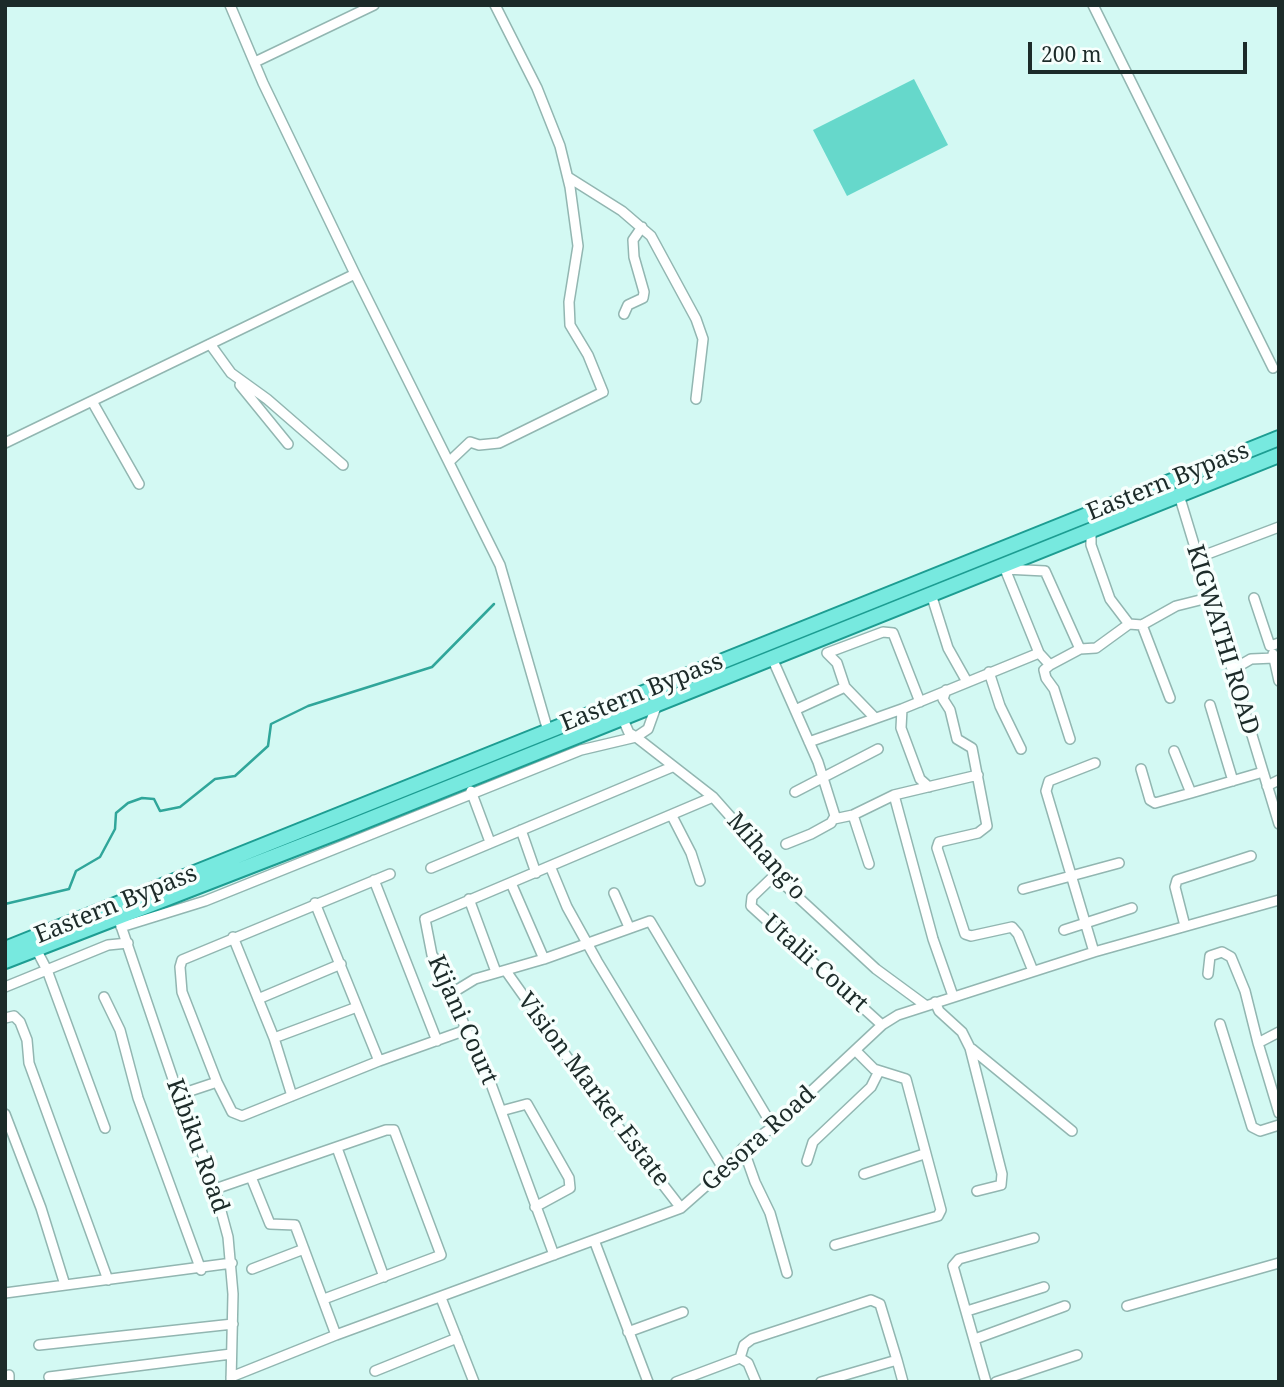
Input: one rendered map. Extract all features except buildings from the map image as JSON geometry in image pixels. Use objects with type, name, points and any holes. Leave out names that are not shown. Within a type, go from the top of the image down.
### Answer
[{"type":"main road","name":"Eastern Bypass","points":[[5,949],[1279,438]]},
{"type":"main road","name":"Eastern Bypass","points":[[5,961],[120,922],[340,831],[388,820],[467,780],[1279,455]]},
{"type":"main road","points":[[333,816],[340,831]]},
{"type":"street","points":[[230,5],[355,274],[451,460],[500,565],[548,731]]},
{"type":"street","points":[[255,62],[374,5]]},
{"type":"street","points":[[451,460],[470,442],[479,445],[499,443],[603,392],[588,355],[570,325],[569,302],[578,246],[568,177],[537,88],[495,5]]},
{"type":"street","points":[[1093,5],[1273,368]]},
{"type":"street","points":[[568,177],[642,227],[651,236],[696,319],[703,339],[696,399]]},
{"type":"street","points":[[624,314],[628,305],[643,298],[633,240],[642,227]]},
{"type":"street","points":[[5,443],[93,403],[355,274]]},
{"type":"street","points":[[210,344],[288,444]]},
{"type":"street","points":[[231,373],[267,399],[343,466]]},
{"type":"street","points":[[93,403],[139,484]]},
{"type":"street","name":"KIGWATHI ROAD","points":[[1179,495],[1208,598],[1279,824]]},
{"type":"street","points":[[1197,558],[1279,527]]},
{"type":"street","points":[[1091,530],[1091,545],[1110,599],[1129,624]]},
{"type":"street","points":[[1050,665],[1038,653],[1007,566],[1045,571],[1080,649]]},
{"type":"street","points":[[931,594],[947,638],[947,648],[966,680]]},
{"type":"street","points":[[1254,597],[1275,644],[1274,658],[1279,681]]},
{"type":"street","points":[[1070,739],[1054,690],[1044,670],[1080,649],[1096,648],[1129,624],[1142,625],[1176,606],[1208,598]]},
{"type":"street","points":[[884,613],[920,702]]},
{"type":"street","points":[[1142,625],[1170,698]]},
{"type":"street","points":[[875,718],[845,687],[837,663],[827,653],[883,632],[892,633]]},
{"type":"street","points":[[809,742],[902,709],[966,680],[1038,653]]},
{"type":"street","points":[[772,658],[823,775],[834,819]]},
{"type":"street","points":[[1232,670],[1251,659],[1274,658]]},
{"type":"street","points":[[989,672],[1000,706],[1021,749]]},
{"type":"street","points":[[795,710],[845,687]]},
{"type":"street","points":[[946,690],[943,699],[950,709],[957,739],[972,748],[985,829],[939,842],[937,848],[965,934],[971,936],[1012,927],[1018,934],[1032,971]]},
{"type":"street","points":[[120,922],[243,886],[388,820],[473,795],[581,750],[636,737],[648,729],[657,704]]},
{"type":"street","points":[[1210,705],[1233,781]]},
{"type":"street","points":[[902,709],[901,728],[920,779],[929,787]]},
{"type":"street","name":"Mihang'o","points":[[622,717],[629,733],[713,797],[778,872],[787,887],[876,969],[925,1005]]},
{"type":"street","points":[[575,736],[581,750]]},
{"type":"street","points":[[795,792],[823,775],[878,749]]},
{"type":"street","points":[[1174,751],[1191,793]]},
{"type":"street","points":[[1094,952],[1046,785],[1059,776],[1095,763]]},
{"type":"street","points":[[431,868],[672,767]]},
{"type":"street","points":[[1140,769],[1150,800],[1155,803],[1263,772]]},
{"type":"street","points":[[786,844],[834,819],[853,815],[894,796],[978,775]]},
{"type":"street","points":[[467,780],[490,842]]},
{"type":"street","points":[[1267,786],[1279,780]]},
{"type":"street","points":[[894,796],[953,996]]},
{"type":"street","name":"Kijani Court","points":[[554,1255],[501,1111],[466,1030],[445,972],[432,955],[425,919],[713,797]]},
{"type":"street","points":[[853,815],[869,864]]},
{"type":"street","points":[[672,816],[691,853],[700,881]]},
{"type":"street","points":[[521,830],[536,873]]},
{"type":"street","points":[[1185,926],[1175,887],[1177,880],[1251,856]]},
{"type":"street","points":[[1023,889],[1119,863]]},
{"type":"street","points":[[550,866],[567,907],[587,942],[724,1170]]},
{"type":"street","points":[[236,872],[243,886]]},
{"type":"street","name":"Utalii Court","points":[[778,872],[752,897],[751,906],[882,1025]]},
{"type":"street","points":[[390,874],[186,957],[180,967],[183,992],[217,1082],[232,1112],[238,1116],[379,1060],[466,1030]]},
{"type":"street","points":[[374,880],[437,1041]]},
{"type":"street","points":[[511,883],[544,959]]},
{"type":"street","points":[[614,893],[629,927]]},
{"type":"street","name":"Vision Market Estate","points":[[469,899],[501,972],[681,1208]]},
{"type":"street","name":"Gesora Road","points":[[231,1380],[336,1335],[681,1208],[724,1170],[743,1148],[773,1127],[882,1025],[898,1014],[1094,952],[1279,900]]},
{"type":"street","points":[[315,903],[379,1060]]},
{"type":"street","points":[[1064,930],[1132,908]]},
{"type":"street","name":"Kibiku Road","points":[[120,922],[176,1088],[181,1094],[215,1189],[232,1263],[231,1380]]},
{"type":"street","points":[[452,993],[475,979],[544,959],[629,927],[652,922],[773,1127]]},
{"type":"street","points":[[233,937],[274,1038],[292,1096]]},
{"type":"street","points":[[5,987],[108,945],[128,943]]},
{"type":"street","points":[[36,949],[47,971],[104,1128]]},
{"type":"street","points":[[1208,974],[1210,956],[1222,952],[1231,957],[1245,991],[1279,1112]]},
{"type":"street","points":[[258,999],[341,964]]},
{"type":"street","points":[[104,997],[120,1030],[138,1098],[201,1270]]},
{"type":"street","points":[[935,1002],[939,1010],[962,1032],[970,1048],[1003,1181],[1002,1185],[977,1191]]},
{"type":"street","points":[[274,1038],[357,1007]]},
{"type":"street","points":[[5,1018],[14,1016],[20,1022],[27,1040],[29,1063],[108,1280]]},
{"type":"street","points":[[1220,1024],[1252,1127],[1260,1131],[1279,1125]]},
{"type":"street","points":[[1258,1043],[1279,1032]]},
{"type":"street","points":[[970,1048],[1072,1131]]},
{"type":"street","points":[[835,1245],[940,1214],[906,1079],[899,1074],[878,1071],[856,1051]]},
{"type":"street","points":[[807,1161],[813,1142],[871,1087],[878,1071]]},
{"type":"street","points":[[181,1094],[217,1082]]},
{"type":"street","points":[[501,1111],[527,1104],[569,1178],[570,1188],[535,1207]]},
{"type":"street","points":[[5,1114],[10,1139],[65,1285]]},
{"type":"street","points":[[215,1189],[386,1130],[394,1130],[440,1248],[439,1256],[324,1299]]},
{"type":"street","points":[[337,1148],[384,1277]]},
{"type":"street","points":[[743,1148],[748,1166],[770,1213],[787,1273]]},
{"type":"street","points":[[864,1174],[924,1154]]},
{"type":"street","points":[[251,1177],[270,1224],[295,1225],[336,1335]]},
{"type":"street","points":[[986,1382],[954,1270],[955,1262],[1034,1238]]},
{"type":"street","points":[[594,1240],[649,1382]]},
{"type":"street","points":[[252,1269],[304,1250]]},
{"type":"street","points":[[6,1292],[201,1270],[232,1263]]},
{"type":"street","points":[[1127,1306],[1279,1263]]},
{"type":"street","points":[[967,1311],[1044,1287]]},
{"type":"street","points":[[441,1298],[474,1382]]},
{"type":"street","points":[[740,1357],[744,1345],[752,1339],[871,1300],[880,1304],[903,1382]]},
{"type":"street","points":[[975,1339],[1065,1306]]},
{"type":"street","points":[[628,1332],[683,1312]]},
{"type":"street","points":[[38,1345],[233,1324]]},
{"type":"street","points":[[375,1371],[457,1338]]},
{"type":"street","points":[[49,1377],[231,1354]]},
{"type":"street","points":[[996,1382],[1077,1355]]},
{"type":"street","points":[[676,1382],[740,1357]]},
{"type":"street","points":[[740,1357],[748,1363],[756,1382]]},
{"type":"street","points":[[821,1382],[897,1360]]},
{"type":"shaded area","points":[[914,79],[948,145],[847,196],[813,130]]},
{"type":"waterway","points":[[5,904],[69,889],[76,871],[100,857],[115,829],[116,813],[128,803],[142,798],[154,799],[160,811],[180,807],[215,779],[235,776],[268,746],[271,724],[308,706],[432,667],[494,604]]}]
